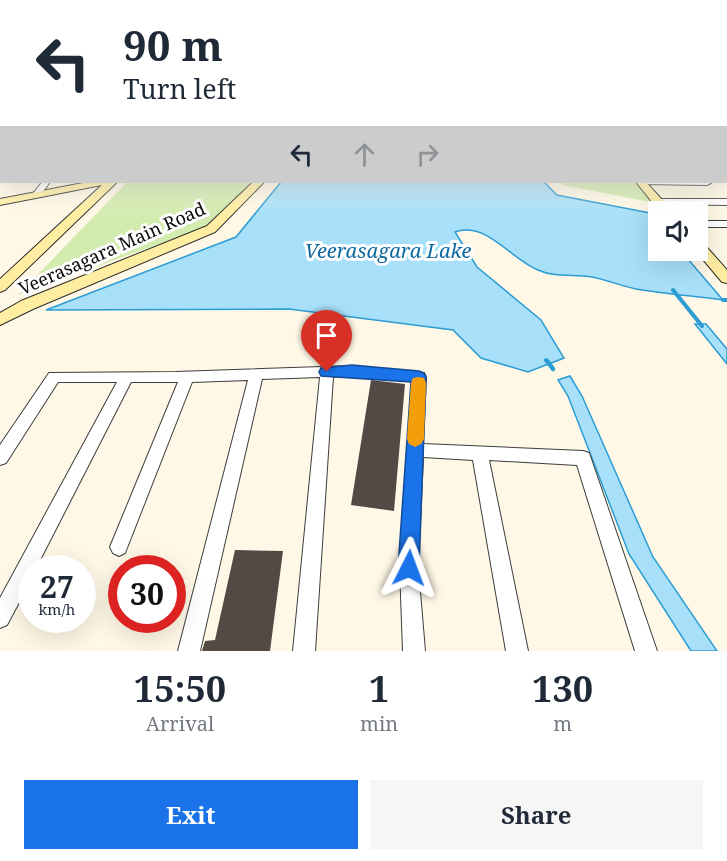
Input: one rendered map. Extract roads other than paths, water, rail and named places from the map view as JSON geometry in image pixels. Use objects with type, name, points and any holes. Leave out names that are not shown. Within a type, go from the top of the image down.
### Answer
[{"type":"street","points":[[0,202],[43,190],[95,183]]},
{"type":"street","points":[[0,287],[111,183]]},
{"type":"street","name":"Veerasagara Main Road","points":[[1,318],[27,305],[211,230],[258,183]]},
{"type":"street","points":[[642,183],[657,201]]},
{"type":"street","points":[[43,190],[73,196],[88,204]]},
{"type":"street","points":[[708,202],[727,202]]},
{"type":"street","points":[[708,224],[727,224]]},
{"type":"street","points":[[708,257],[727,279]]},
{"type":"street","points":[[0,458],[54,377],[187,377],[352,371],[419,377],[409,568],[414,651]]},
{"type":"street","points":[[304,651],[327,372]]},
{"type":"street","points":[[189,651],[256,374]]},
{"type":"street","points":[[0,618],[127,377]]},
{"type":"street","points":[[119,547],[187,377]]},
{"type":"street","points":[[415,450],[583,458],[646,651]]},
{"type":"street","points":[[480,453],[517,651]]},
{"type":"water","name":"Veerasagara Lake","points":[[280,183],[545,183],[557,195],[648,213],[648,261],[690,261],[723,300],[636,289],[592,277],[544,272],[528,265],[488,236],[467,230],[455,232],[477,267],[541,320],[564,358],[528,372],[481,358],[453,330],[289,309],[46,310],[236,237]]},
{"type":"water","points":[[695,324],[706,324],[727,349],[727,364]]},
{"type":"water","points":[[570,376],[582,396],[653,557],[717,651],[691,651],[629,554],[568,396],[558,380]]},
{"type":"waterway","points":[[673,290],[702,326]]},
{"type":"waterway","points":[[546,360],[549,364]]},
{"type":"waterway","points":[[548,362],[553,369]]}]
